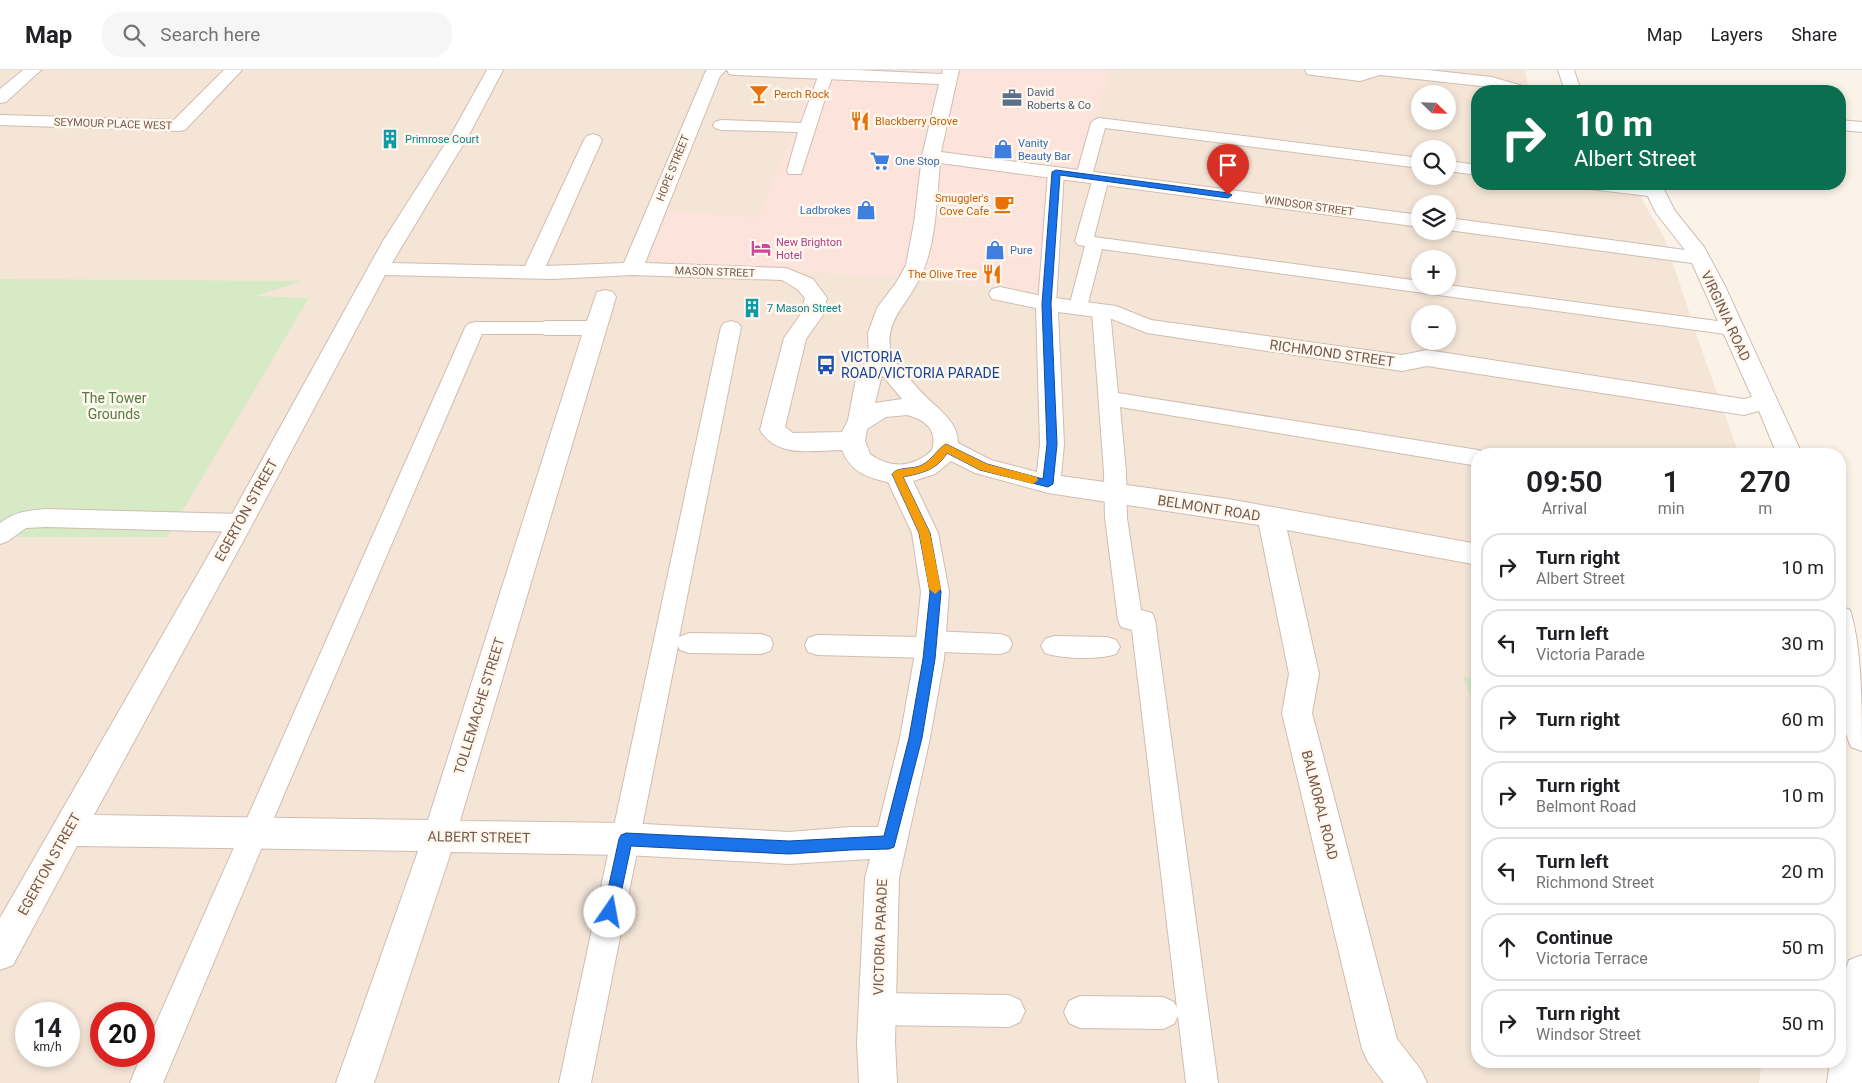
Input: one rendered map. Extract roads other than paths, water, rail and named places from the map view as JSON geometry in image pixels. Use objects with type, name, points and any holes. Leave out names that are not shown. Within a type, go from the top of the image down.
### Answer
[{"type":"street","points":[[0,98],[33,70]]},
{"type":"street","name":"SEYMOUR PLACE WEST","points":[[0,120],[179,126],[234,70]]},
{"type":"street","name":"EGERTON STREET","points":[[0,952],[240,523],[394,242],[460,133],[495,70]]},
{"type":"street","name":"HOPE STREET","points":[[632,269],[713,73],[718,70]]},
{"type":"street","points":[[735,70],[950,74],[931,156],[924,223],[916,265],[906,285],[888,308],[879,333],[880,357],[868,379],[853,448],[857,456],[866,465],[882,472],[897,474],[924,469],[938,459],[946,448],[947,435],[941,423],[927,412],[880,357]]},
{"type":"street","points":[[1313,70],[1360,76],[1379,70],[1438,73],[1501,85]]},
{"type":"street","points":[[1566,70],[1571,85]]},
{"type":"street","points":[[1846,126],[1862,127]]},
{"type":"street","points":[[532,273],[593,140]]},
{"type":"street","name":"WINDSOR STREET","points":[[931,156],[1411,220]]},
{"type":"street","name":"VIRGINIA ROAD","points":[[1656,190],[1666,213],[1694,246],[1787,448]]},
{"type":"street","points":[[1456,225],[1699,258]]},
{"type":"street","name":"MASON STREET","points":[[379,269],[532,273],[632,269],[786,274],[805,284],[816,298],[812,315],[795,338],[772,430],[788,442],[857,431]]},
{"type":"street","name":"RICHMOND STREET","points":[[1000,294],[1047,304],[1116,313],[1147,326],[1402,363],[1427,358],[1744,407],[1767,401]]},
{"type":"street","name":"TOLLEMACHE STREET","points":[[355,1083],[438,837],[605,297]]},
{"type":"street","points":[[1047,304],[1052,444],[1048,484]]},
{"type":"street","points":[[546,328],[596,328]]},
{"type":"street","points":[[857,431],[872,413],[884,409],[907,407],[927,412]]},
{"type":"street","name":"BELMONT ROAD","points":[[946,448],[984,467],[1048,484],[1271,517],[1471,554]]},
{"type":"street","name":"VICTORIA PARADE","points":[[878,1083],[876,1042],[882,878],[915,738],[930,645],[935,592],[925,533],[897,474]]},
{"type":"street","name":"BALMORAL ROAD","points":[[1271,517],[1304,674],[1297,713],[1381,1049],[1408,1083]]},
{"type":"street","points":[[1846,645],[1862,736]]},
{"type":"street","name":"ALBERT STREET","points":[[68,830],[626,839],[789,848],[850,843],[889,843]]},
{"type":"street","points":[[1846,1083],[1862,973]]},
{"type":"lane","points":[[795,170],[807,128],[819,73]]},
{"type":"lane","points":[[1411,162],[1099,123],[1084,241],[1732,329]]},
{"type":"lane","points":[[720,125],[807,128]]},
{"type":"lane","points":[[1456,167],[1471,169]]},
{"type":"lane","points":[[1047,304],[1056,172]]},
{"type":"lane","points":[[1078,307],[1095,242]]},
{"type":"lane","points":[[1101,311],[1115,472],[1115,494],[1130,620],[1143,620],[1202,1083]]},
{"type":"lane","points":[[575,1083],[731,327]]},
{"type":"lane","points":[[146,1083],[475,328],[546,328]]},
{"type":"lane","points":[[1109,398],[1471,457]]},
{"type":"lane","points":[[0,535],[21,520],[46,518],[240,523]]},
{"type":"lane","points":[[689,643],[761,644]]},
{"type":"lane","points":[[818,645],[1000,644]]},
{"type":"lane","points":[[1054,646],[1107,647]]},
{"type":"lane","points":[[877,1009],[1009,1011]]},
{"type":"lane","points":[[1080,1012],[1163,1013]]},
{"type":"place","name":"Perch Rock","points":[[759,94]]},
{"type":"place","name":"David Roberts & Co","points":[[1012,98]]},
{"type":"place","name":"Blackberry Grove","points":[[860,121]]},
{"type":"place","name":"Primrose Court","points":[[390,139]]},
{"type":"place","name":"Vanity Beauty Bar","points":[[1003,149]]},
{"type":"place","name":"One Stop","points":[[880,161]]},
{"type":"place","name":"Smuggler's Cove Cafe","points":[[1004,204]]},
{"type":"place","name":"Ladbrokes","points":[[866,210]]},
{"type":"place","name":"New Brighton Hotel","points":[[761,248]]},
{"type":"place","name":"Pure","points":[[995,250]]},
{"type":"place","name":"The Olive Tree","points":[[992,274]]},
{"type":"place","name":"7 Mason Street","points":[[752,308]]},
{"type":"place","name":"VICTORIA ROAD/VICTORIA PARADE","points":[[826,365]]},
{"type":"park label","name":"The Tower Grounds","points":[[114,406]]}]
